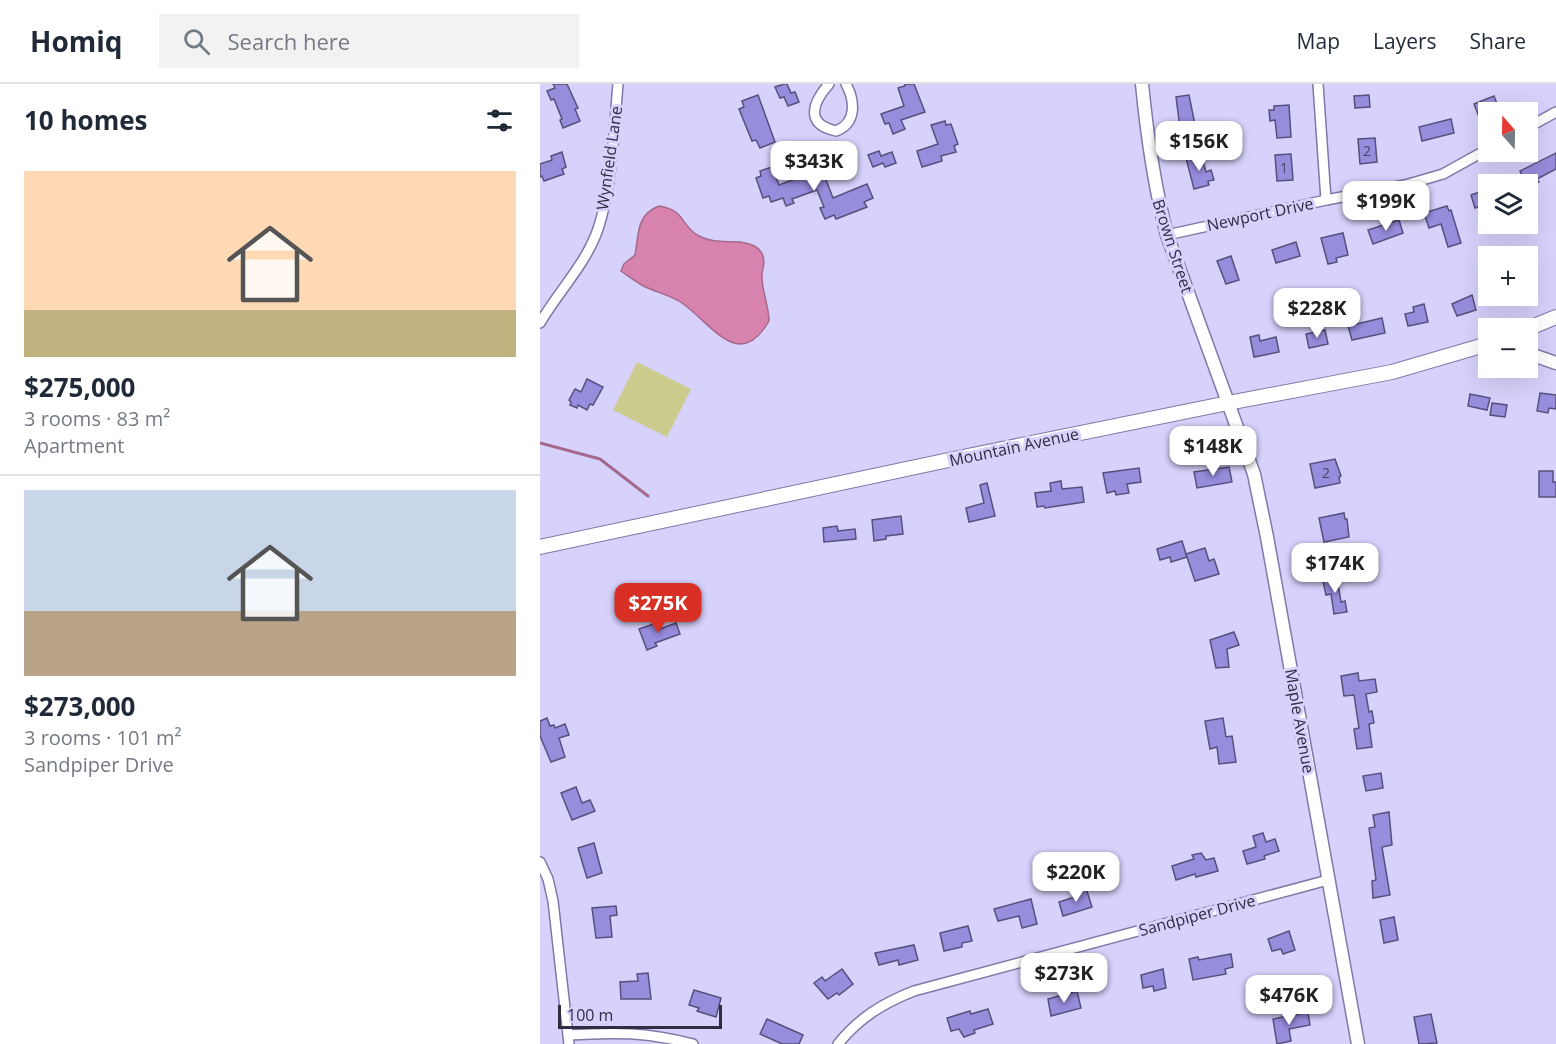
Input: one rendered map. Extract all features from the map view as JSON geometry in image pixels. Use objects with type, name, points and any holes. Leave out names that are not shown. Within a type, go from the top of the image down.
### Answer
[{"type":"main road","points":[[1538,324],[1556,317]]},
{"type":"main road","name":"Mountain Avenue","points":[[540,547],[1228,403],[1392,372],[1478,347]]},
{"type":"street","name":"Wynfield Lane","points":[[540,323],[569,280],[598,230],[607,187],[618,84]]},
{"type":"street","points":[[829,84],[818,97],[814,113],[822,126],[836,131],[850,121],[853,112],[852,98],[846,84]]},
{"type":"street","name":"Brown Street","points":[[1142,84],[1149,149],[1167,235],[1228,403]]},
{"type":"street","points":[[1318,84],[1326,200]]},
{"type":"street","points":[[1538,122],[1556,112]]},
{"type":"street","name":"Newport Drive","points":[[1167,235],[1405,185],[1443,174],[1478,155]]},
{"type":"street","points":[[1538,356],[1556,363]]},
{"type":"street","name":"Maple Avenue","points":[[1228,403],[1254,474],[1265,528],[1358,1044]]},
{"type":"street","points":[[540,862],[554,901],[569,1040],[615,1032],[644,1033],[693,1044]]},
{"type":"street","name":"Sandpiper Drive","points":[[838,1044],[850,1029],[868,1014],[914,991],[1328,880]]},
{"type":"green space","points":[[637,362],[691,389],[667,437],[613,410]]},
{"type":"shaded area","points":[[659,206],[674,211],[693,232],[704,238],[746,243],[755,246],[763,255],[762,280],[769,321],[758,336],[747,343],[736,343],[725,339],[682,303],[645,287],[621,271],[624,264],[635,255],[642,220],[646,214]]},
{"type":"building","points":[[553,84],[567,84],[578,108],[575,109],[580,121],[563,128],[554,99],[551,100],[547,91],[555,88]]},
{"type":"building","points":[[787,84],[791,93],[795,92],[799,102],[788,106],[784,97],[780,98],[775,87]]},
{"type":"building","points":[[905,84],[914,84],[925,112],[901,120],[905,129],[893,134],[889,123],[885,124],[881,114],[904,106],[898,88]]},
{"type":"building","points":[[758,95],[775,142],[760,148],[756,140],[752,141],[739,109],[744,107],[742,101]]},
{"type":"building","points":[[1189,95],[1195,125],[1180,128],[1176,97]]},
{"type":"building","points":[[1369,95],[1370,107],[1355,108],[1354,96]]},
{"type":"building","points":[[1494,96],[1496,102],[1479,102]]},
{"type":"building","points":[[1478,102],[1478,114],[1474,104]]},
{"type":"building","points":[[1289,105],[1291,137],[1277,138],[1275,120],[1270,121],[1269,110],[1274,110],[1274,106]]},
{"type":"building","points":[[1451,119],[1454,133],[1422,141],[1419,127]]},
{"type":"building","points":[[945,121],[946,125],[951,124],[958,144],[954,146],[956,152],[941,156],[942,161],[922,167],[917,151],[938,144],[931,125]]},
{"type":"building","points":[[1375,138],[1377,162],[1360,164],[1358,139]]},
{"type":"building","points":[[879,151],[881,156],[892,152],[896,163],[885,167],[883,163],[873,167],[868,155]]},
{"type":"building","points":[[562,152],[566,167],[562,169],[564,174],[544,181],[542,176],[540,177],[540,164],[552,160],[551,156]]},
{"type":"building","points":[[1556,153],[1556,169],[1538,178],[1538,174],[1522,174],[1520,171]]},
{"type":"building","points":[[1201,154],[1206,172],[1211,170],[1214,180],[1208,181],[1209,185],[1194,189],[1186,158]]},
{"type":"building","points":[[1291,154],[1293,180],[1277,181],[1275,155]]},
{"type":"building","points":[[820,164],[833,198],[867,184],[873,198],[864,202],[867,207],[836,219],[834,215],[825,219],[820,208],[824,207],[817,190],[792,199],[794,203],[786,206],[783,198],[771,202],[769,196],[763,198],[756,178],[761,176],[760,171],[772,167],[779,185],[811,173],[809,168]]},
{"type":"building","points":[[1478,193],[1478,207],[1475,208],[1471,195]]},
{"type":"building","points":[[1447,206],[1449,211],[1451,210],[1461,243],[1448,247],[1441,224],[1429,228],[1424,213]]},
{"type":"building","points":[[1399,220],[1403,233],[1373,244],[1368,230]]},
{"type":"building","points":[[1343,233],[1348,255],[1336,258],[1337,262],[1328,264],[1321,238]]},
{"type":"building","points":[[1296,242],[1300,256],[1276,263],[1272,250]]},
{"type":"building","points":[[1231,256],[1239,280],[1226,284],[1217,261]]},
{"type":"building","points":[[1472,295],[1476,310],[1457,316],[1452,304]]},
{"type":"building","points":[[1424,304],[1428,322],[1408,326],[1405,314],[1414,312],[1413,307]]},
{"type":"building","points":[[1382,318],[1385,333],[1352,340],[1348,326]]},
{"type":"building","points":[[1325,330],[1328,344],[1309,348],[1306,334]]},
{"type":"building","points":[[1259,335],[1260,341],[1276,337],[1279,352],[1254,357],[1250,337]]},
{"type":"building","points":[[587,379],[603,387],[593,405],[590,404],[587,410],[578,405],[577,408],[570,405],[569,400],[575,389],[581,392]]},
{"type":"building","points":[[1540,393],[1556,395],[1556,409],[1549,408],[1548,413],[1537,411]]},
{"type":"building","points":[[1470,394],[1490,398],[1487,410],[1468,406]]},
{"type":"building","points":[[1492,403],[1507,405],[1505,417],[1490,415]]},
{"type":"building","points":[[1335,459],[1341,476],[1339,477],[1340,483],[1315,488],[1310,464]]},
{"type":"building","points":[[1229,467],[1232,482],[1197,488],[1194,472]]},
{"type":"building","points":[[1139,468],[1141,482],[1127,484],[1129,493],[1116,495],[1115,491],[1107,493],[1103,473]]},
{"type":"building","points":[[1539,471],[1553,471],[1556,497],[1539,497]]},
{"type":"building","points":[[1061,481],[1062,489],[1082,487],[1084,502],[1045,508],[1044,506],[1037,507],[1035,493],[1051,491],[1050,483]]},
{"type":"building","points":[[987,483],[995,516],[969,522],[966,508],[984,503],[980,485]]},
{"type":"building","points":[[1344,513],[1349,537],[1324,542],[1319,518]]},
{"type":"building","points":[[901,516],[903,534],[886,536],[886,539],[874,541],[872,520]]},
{"type":"building","points":[[837,526],[838,531],[855,529],[856,539],[824,542],[823,528]]},
{"type":"building","points":[[1182,541],[1187,557],[1171,562],[1170,557],[1160,560],[1157,549]]},
{"type":"building","points":[[1205,548],[1209,561],[1214,559],[1219,574],[1195,581],[1186,554]]},
{"type":"building","points":[[1336,573],[1341,602],[1345,601],[1347,612],[1334,614],[1331,594],[1326,595],[1323,581],[1328,580],[1327,575]]},
{"type":"building","points":[[657,623],[660,629],[676,623],[680,634],[655,643],[657,646],[647,650],[639,629]]},
{"type":"building","points":[[1234,632],[1239,645],[1227,649],[1229,667],[1216,668],[1210,640]]},
{"type":"building","points":[[1358,673],[1359,681],[1375,679],[1377,692],[1366,694],[1369,712],[1372,711],[1374,723],[1369,724],[1372,747],[1357,749],[1354,729],[1359,728],[1354,695],[1344,696],[1341,676]]},
{"type":"building","points":[[547,718],[550,726],[554,725],[555,728],[565,724],[569,735],[559,738],[565,757],[551,762],[540,736],[540,721]]},
{"type":"building","points":[[1223,718],[1226,737],[1232,736],[1236,762],[1219,764],[1217,747],[1210,749],[1205,721]]},
{"type":"building","points":[[1381,773],[1383,788],[1366,791],[1363,776]]},
{"type":"building","points":[[576,787],[582,803],[590,800],[595,811],[572,820],[561,793]]},
{"type":"building","points":[[1389,812],[1392,845],[1382,847],[1390,895],[1373,898],[1372,881],[1376,880],[1369,828],[1375,827],[1373,815]]},
{"type":"building","points":[[1263,833],[1266,842],[1275,839],[1279,851],[1264,856],[1265,859],[1247,864],[1243,851],[1256,847],[1253,836]]},
{"type":"building","points":[[594,843],[602,873],[587,878],[578,848]]},
{"type":"building","points":[[1201,853],[1206,860],[1214,858],[1218,871],[1196,877],[1195,874],[1176,880],[1172,866],[1194,859],[1192,855]]},
{"type":"building","points":[[1086,888],[1092,907],[1063,916],[1059,902],[1078,896],[1076,890]]},
{"type":"building","points":[[1031,899],[1037,924],[1022,928],[1019,916],[998,921],[994,909]]},
{"type":"building","points":[[616,906],[617,915],[610,916],[612,937],[596,938],[592,908]]},
{"type":"building","points":[[1394,917],[1398,940],[1384,943],[1380,920]]},
{"type":"building","points":[[968,926],[972,941],[962,943],[962,947],[944,951],[940,933]]},
{"type":"building","points":[[1289,931],[1295,950],[1283,954],[1281,949],[1272,951],[1268,939]]},
{"type":"building","points":[[914,945],[918,960],[899,965],[898,960],[879,965],[875,953]]},
{"type":"building","points":[[1231,954],[1233,967],[1225,969],[1226,974],[1193,980],[1189,959],[1198,957],[1199,960]]},
{"type":"building","points":[[842,969],[853,984],[839,995],[837,993],[828,999],[814,983],[822,977],[825,981]]},
{"type":"building","points":[[1163,969],[1166,988],[1154,991],[1153,986],[1143,988],[1141,975]]},
{"type":"building","points":[[648,973],[651,999],[621,999],[620,982],[638,981],[637,974]]},
{"type":"building","points":[[694,990],[721,998],[716,1017],[697,1011],[699,1008],[689,1005]]},
{"type":"building","points":[[1077,991],[1081,1008],[1051,1016],[1048,999]]},
{"type":"building","points":[[988,1009],[993,1024],[974,1030],[975,1033],[964,1037],[959,1029],[951,1031],[947,1018],[970,1011],[971,1014]]},
{"type":"building","points":[[1308,1012],[1310,1025],[1289,1029],[1291,1041],[1277,1044],[1273,1019]]},
{"type":"building","points":[[1431,1014],[1437,1043],[1419,1044],[1414,1017]]},
{"type":"building","points":[[767,1019],[803,1035],[799,1044],[782,1044],[760,1034]]},
{"type":"waterway","points":[[540,443],[600,459],[648,496]]}]
